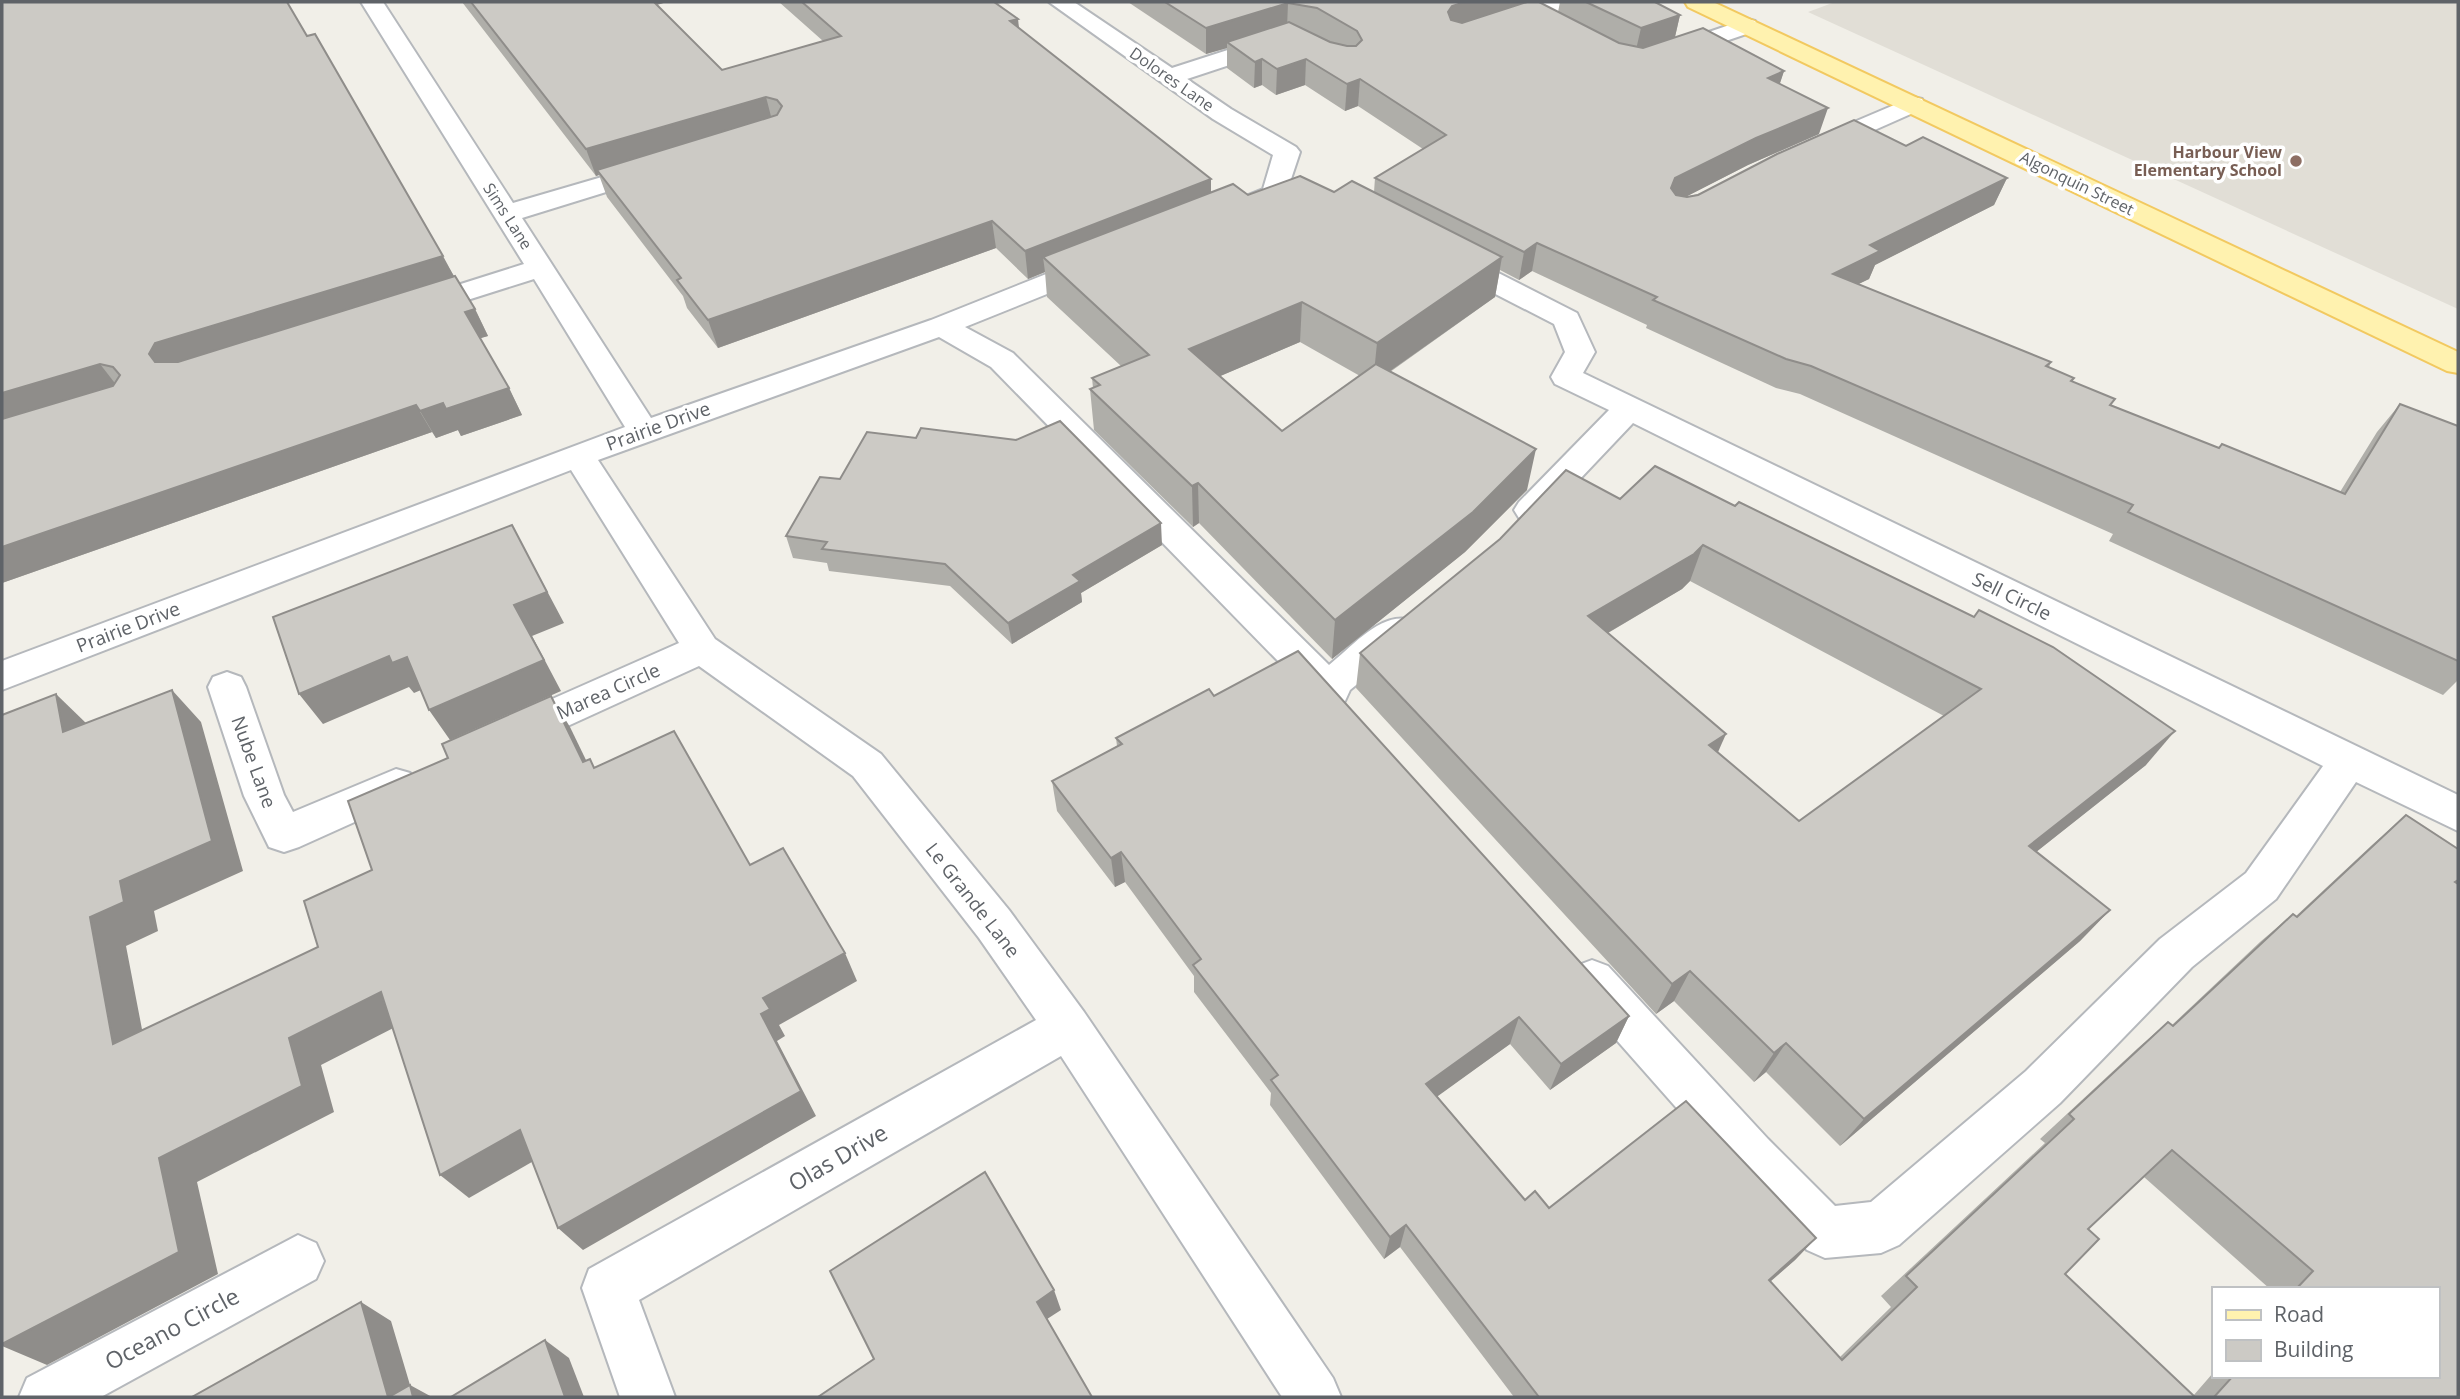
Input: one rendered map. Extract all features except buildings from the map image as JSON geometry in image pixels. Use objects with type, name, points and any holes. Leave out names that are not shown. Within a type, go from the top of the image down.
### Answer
[{"type":"main road","name":"Algonquin Street","points":[[1696,2],[2458,364]]},
{"type":"street","name":"Sims Lane","points":[[372,2],[644,431]]},
{"type":"street","name":"Dolores Lane","points":[[1060,2],[1223,114],[1287,152],[1275,194],[1210,219]]},
{"type":"street","points":[[1482,31],[1568,2]]},
{"type":"street","points":[[1531,14],[1554,26]]},
{"type":"street","points":[[1649,60],[1747,26]]},
{"type":"street","points":[[1168,77],[1287,38],[1297,40]]},
{"type":"street","points":[[1794,157],[1913,104]]},
{"type":"street","points":[[506,214],[680,162]]},
{"type":"street","name":"Sell Circle","points":[[1433,250],[1567,319],[1580,352],[1566,377],[2458,814]]},
{"type":"street","name":"Prairie Drive","points":[[2,676],[578,455],[941,326],[1121,255]]},
{"type":"street","points":[[397,314],[541,268]]},
{"type":"street","points":[[941,326],[1023,315],[1111,282]]},
{"type":"street","points":[[941,326],[1002,360],[1342,703],[1425,607]]},
{"type":"street","points":[[1507,534],[1629,408]]},
{"type":"street","name":"Le Grande Lane","points":[[578,455],[702,649],[867,765],[994,924],[1068,1027],[1314,1397]]},
{"type":"street","name":"Marea Circle","points":[[474,750],[702,649]]},
{"type":"street","name":"Nube Lane","points":[[227,687],[264,796],[284,835],[423,773]]},
{"type":"street","points":[[1567,952],[1751,1156],[1825,1232],[1881,1227],[2043,1087],[2176,953],[2261,886],[2349,760]]},
{"type":"street","name":"Olas Drive","points":[[647,1397],[608,1289],[1068,1027]]},
{"type":"street","name":"Oceano Circle","points":[[46,1397],[299,1261]]},
{"type":"shaded area","name":"Harbour View Elementary School","points":[[1835,2],[2458,2],[2458,309],[1808,12]]},
{"type":"place","name":"Harbour View Elementary School","points":[[2296,161]]}]
